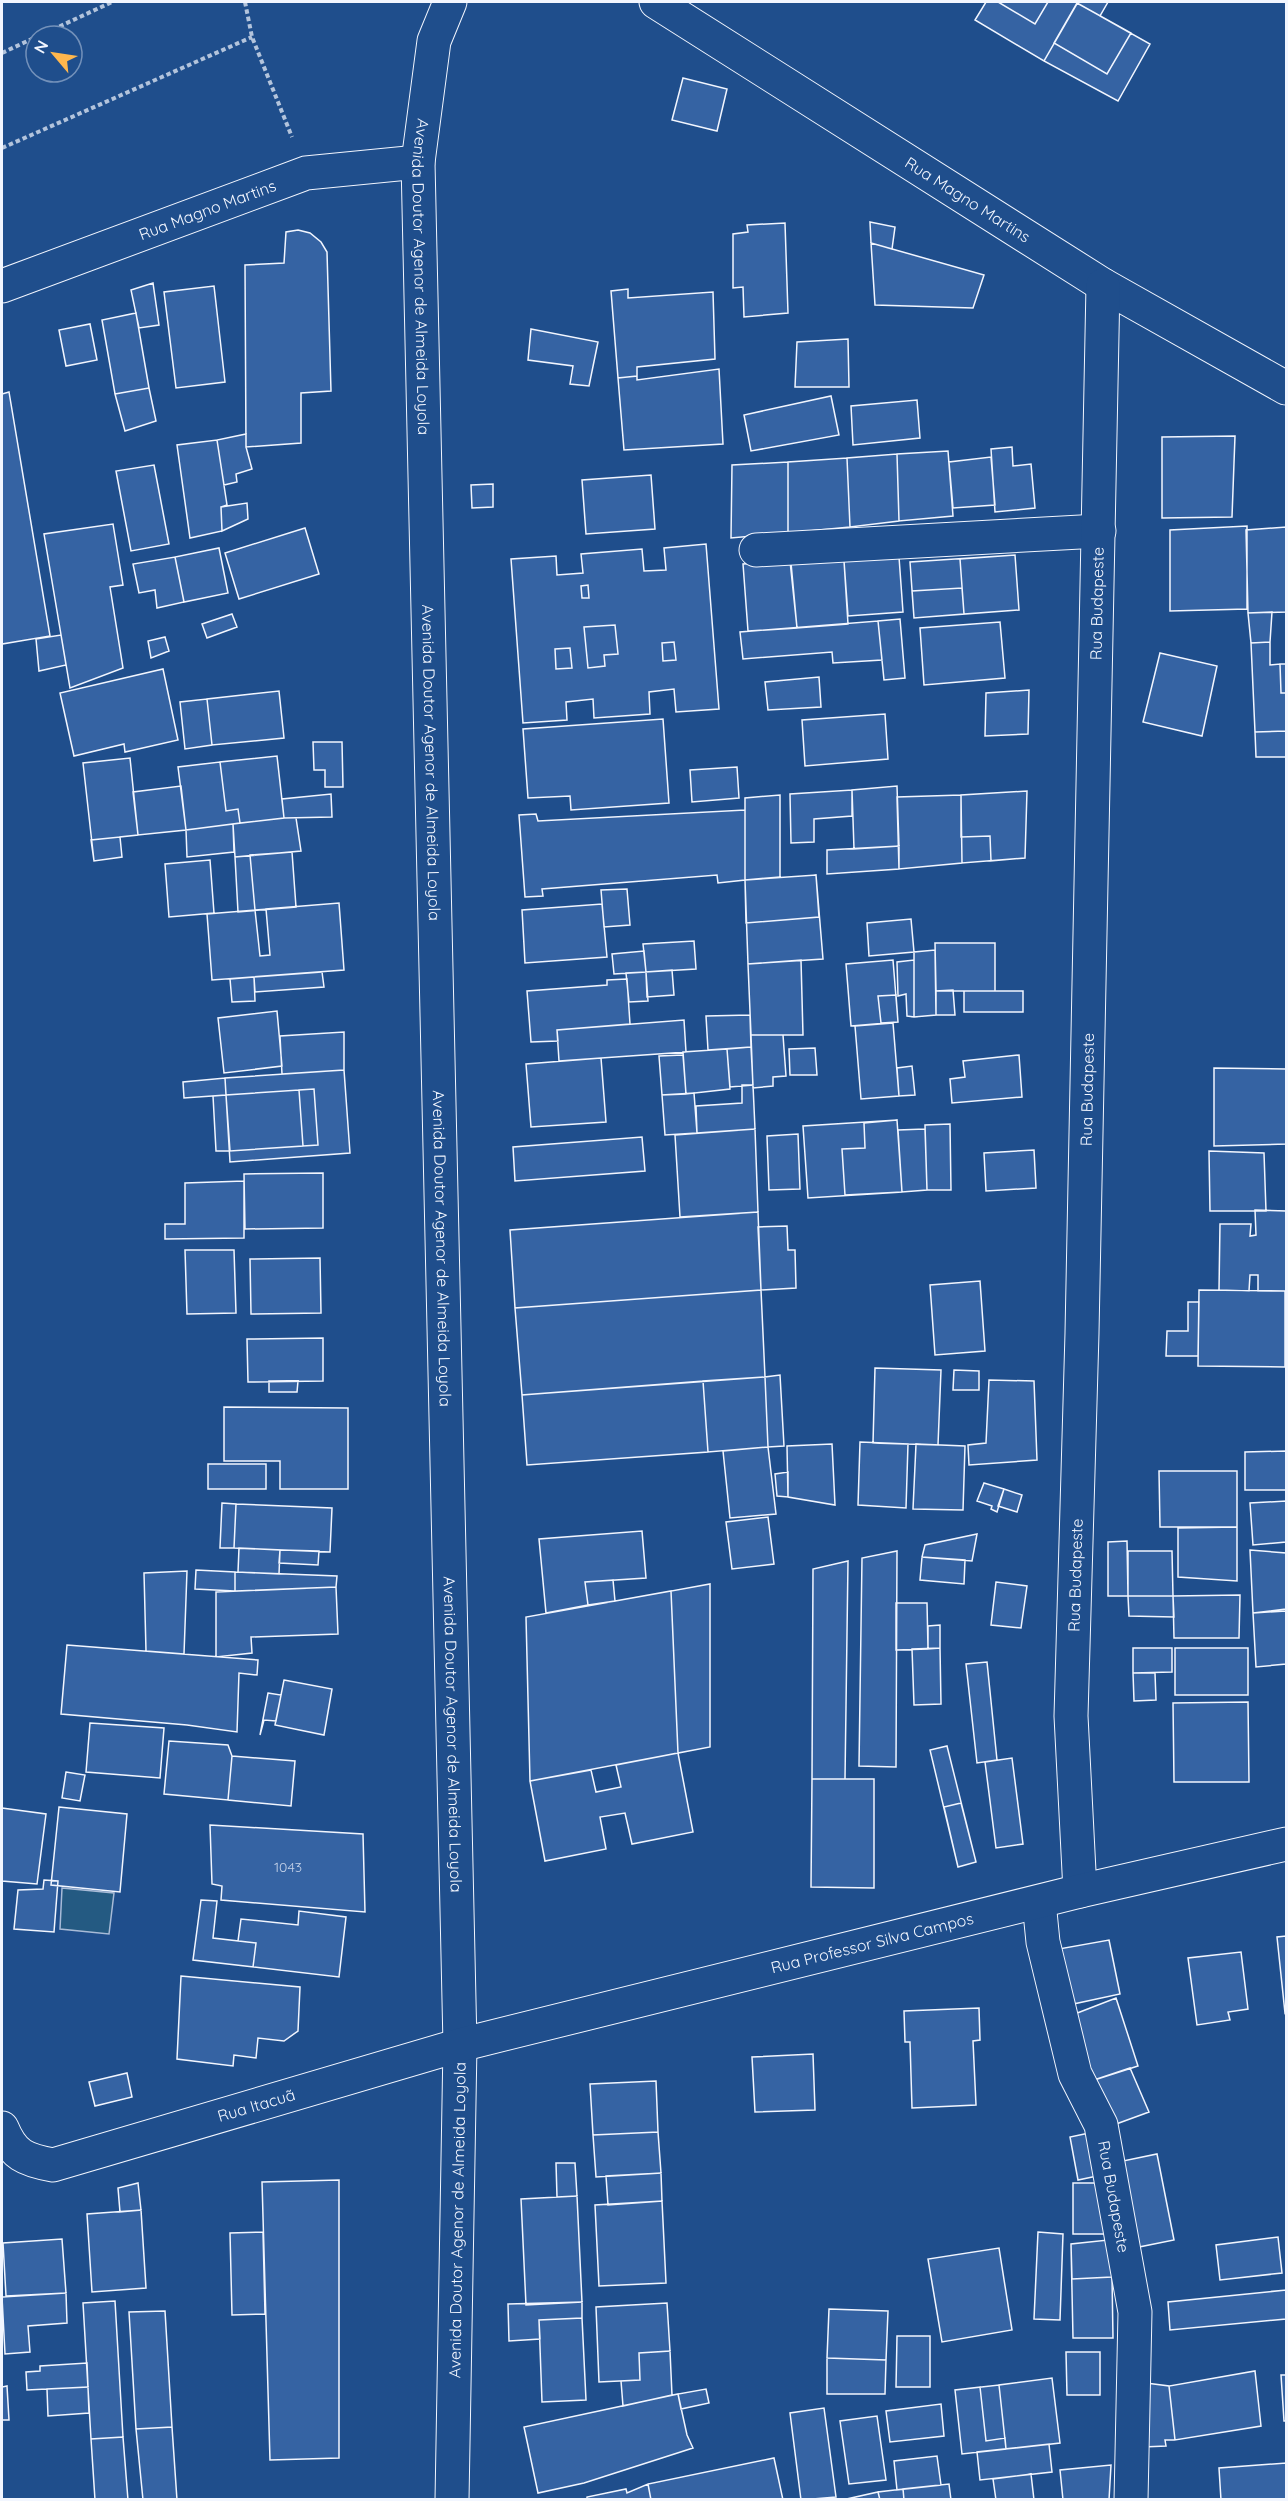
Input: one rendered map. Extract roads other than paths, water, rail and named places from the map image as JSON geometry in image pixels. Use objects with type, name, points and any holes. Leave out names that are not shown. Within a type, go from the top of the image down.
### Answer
[{"type":"street","name":"Avenida Doutor Agenor de Almeida Loyola","points":[[450,2],[434,41],[418,162],[460,2045],[452,2499]]},
{"type":"street","name":"Rua Magno Martins","points":[[656,2],[1103,285],[1287,388]]},
{"type":"street","name":"Rua Magno Martins","points":[[2,286],[306,173],[418,162]]},
{"type":"street","name":"Rua Budapeste","points":[[1080,1892],[1071,1716],[1082,1333],[1103,285]]},
{"type":"street","points":[[756,550],[1099,531]]},
{"type":"street","name":"Rua Professor Silva Campos","points":[[460,2045],[1080,1892],[1287,1844]]},
{"type":"street","name":"Rua Budapeste","points":[[1039,1902],[1043,1942],[1076,2074],[1101,2125],[1135,2312],[1131,2499]]},
{"type":"street","name":"Rua Itacuã","points":[[2,2128],[9,2145],[28,2160],[53,2165],[460,2045]]}]
